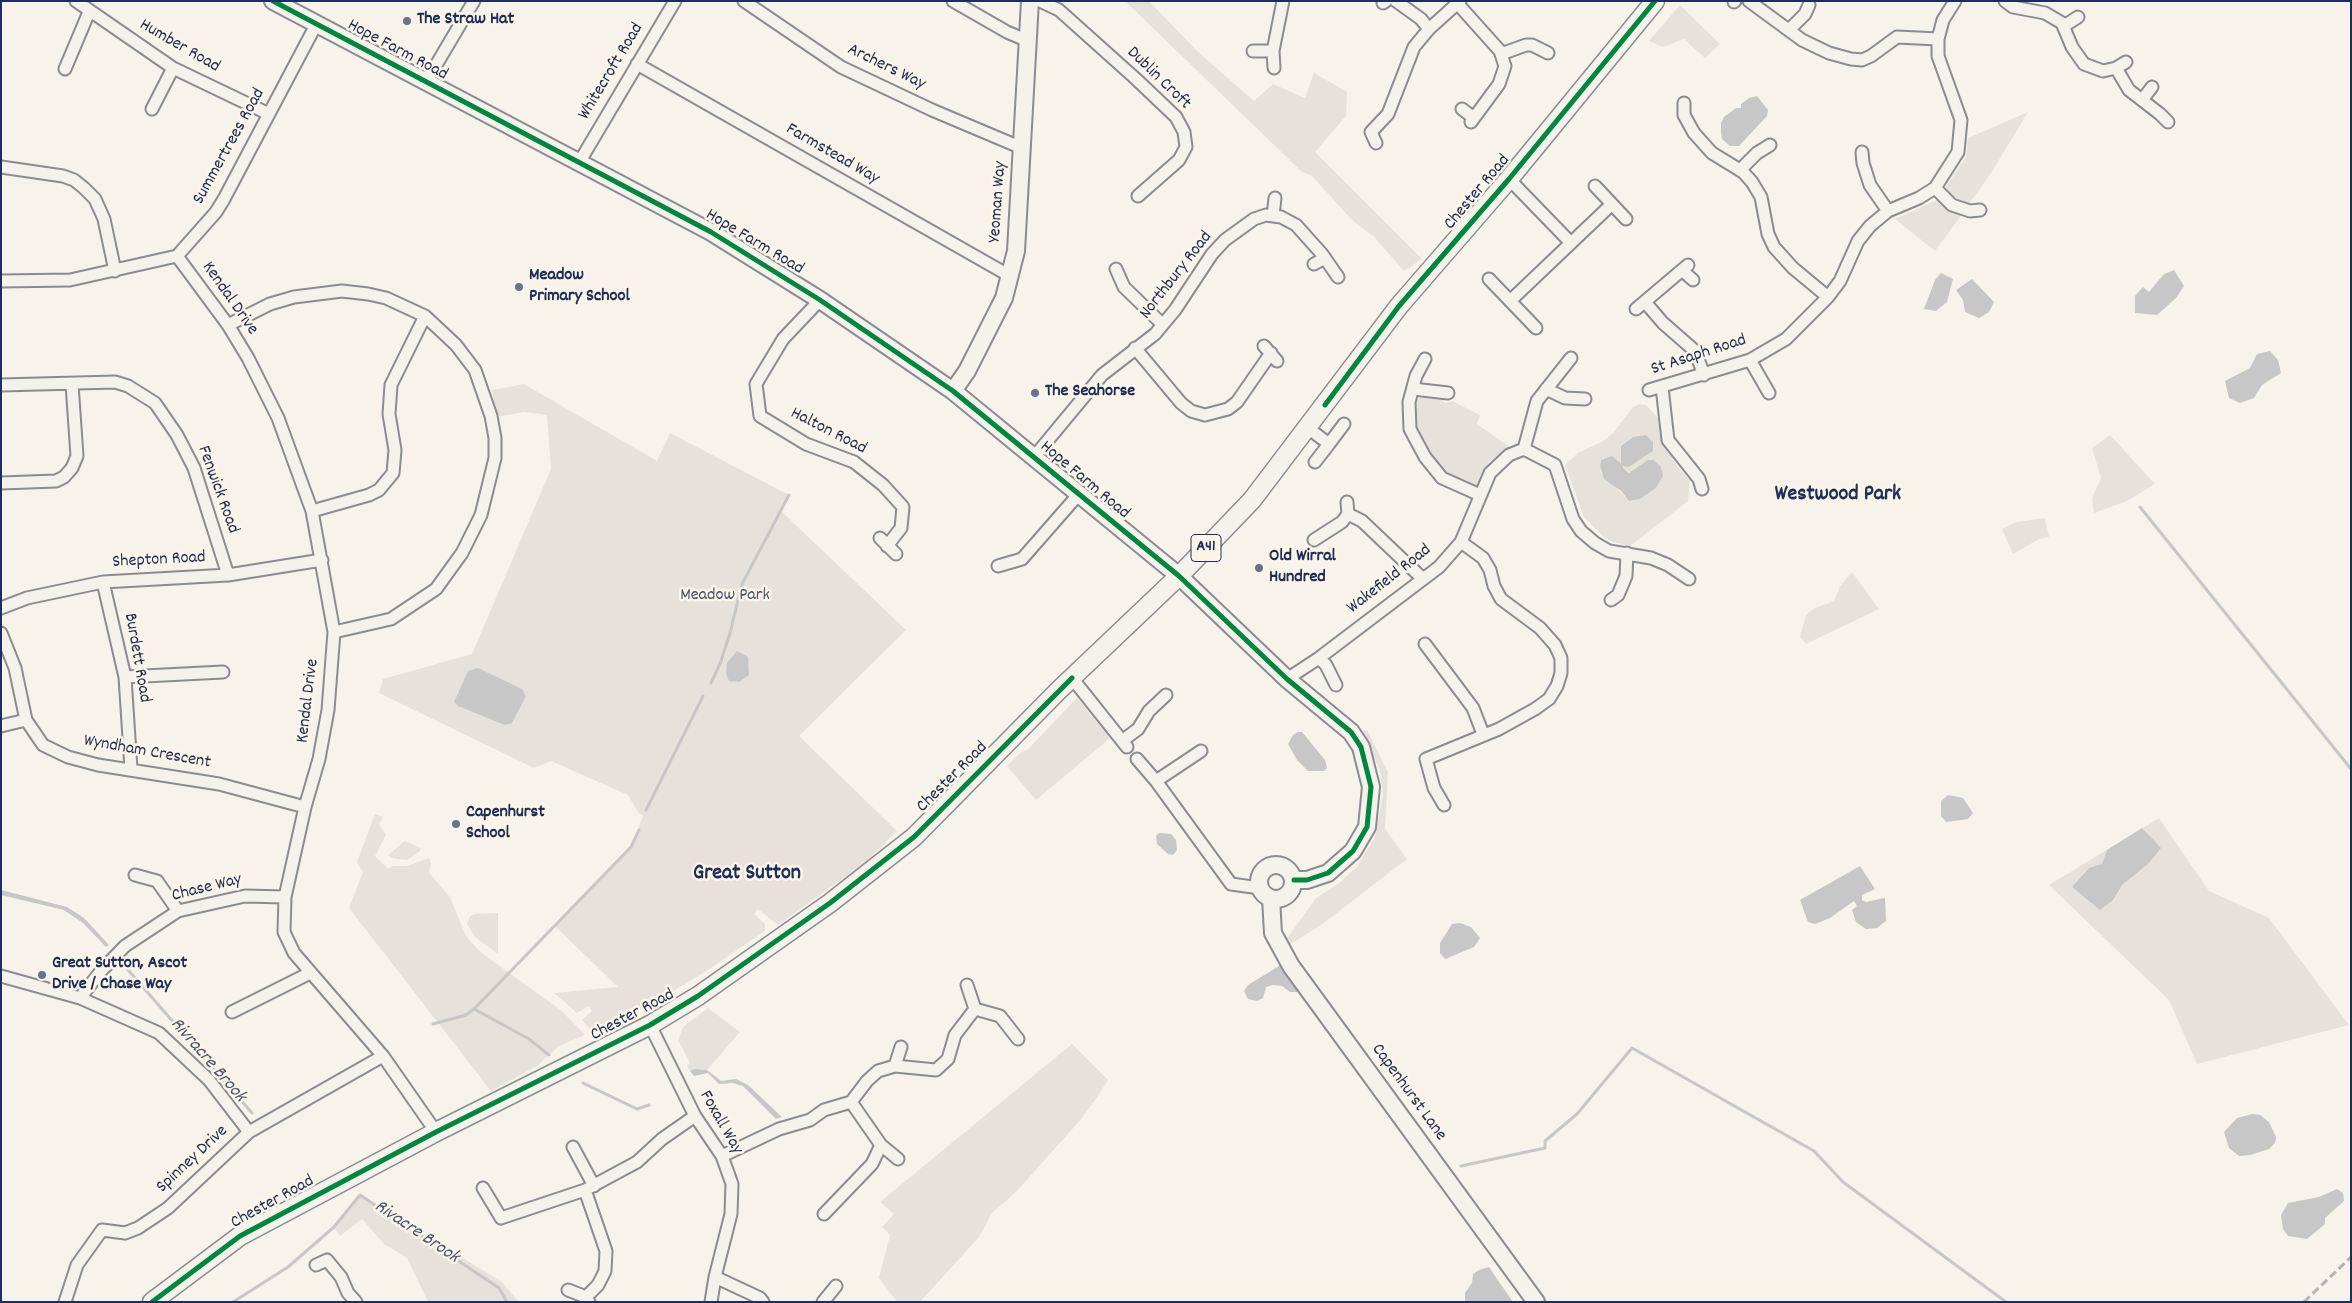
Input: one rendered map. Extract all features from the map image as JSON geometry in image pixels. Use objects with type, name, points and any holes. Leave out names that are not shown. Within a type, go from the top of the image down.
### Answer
[{"type":"main road","name":"Chester Road","points":[[157,1300],[240,1236],[436,1132],[650,1025],[698,996],[873,871],[920,831],[1072,678],[1178,576],[1252,500],[1399,306],[1509,178],[1655,1]]},
{"type":"street","name":"Humber Road","points":[[76,1],[89,12],[173,68],[269,114]]},
{"type":"street","name":"Hope Farm Road","points":[[273,1],[711,232],[820,300],[953,392],[1178,576],[1287,679],[1351,732],[1361,747],[1371,787],[1367,827],[1353,851],[1328,873],[1307,880],[1294,880]]},
{"type":"street","points":[[426,82],[474,1]]},
{"type":"street","name":"Whitecroft Road","points":[[580,162],[675,1]]},
{"type":"street","name":"Archers Way","points":[[744,1],[841,67],[932,110],[1022,148]]},
{"type":"street","points":[[953,1],[1007,32],[1028,41]]},
{"type":"street","name":"Yeoman Way","points":[[953,392],[968,371],[1004,298],[1016,251],[1030,1]]},
{"type":"street","name":"Dublin Croft","points":[[1040,1],[1058,10],[1136,79],[1176,117],[1184,132],[1186,147],[1178,160],[1138,196]]},
{"type":"street","points":[[1274,68],[1273,51],[1284,1]]},
{"type":"street","points":[[1396,1],[1421,19],[1429,29]]},
{"type":"street","points":[[1750,1],[1802,40],[1829,53],[1862,60],[1871,56],[1897,37],[1938,39]]},
{"type":"street","name":"St Asaph Road","points":[[1649,390],[1750,360],[1786,339],[1828,297],[1840,281],[1858,241],[1888,211],[1919,198],[1935,188],[1958,152],[1961,120],[1938,56],[1938,39],[1943,20],[1955,1]]},
{"type":"street","points":[[2005,1],[2021,10],[2045,13],[2064,26],[2072,48],[2084,64],[2103,70],[2116,68],[2126,62]]},
{"type":"street","points":[[1359,130],[1374,137],[1388,114],[1409,56],[1429,29],[1458,2],[1502,54],[1505,66],[1499,84],[1472,120],[1462,109]]},
{"type":"street","points":[[65,69],[89,12]]},
{"type":"street","points":[[1789,30],[1809,12]]},
{"type":"street","points":[[2064,26],[2078,17]]},
{"type":"street","name":"Summertrees Road","points":[[177,256],[216,212],[317,23]]},
{"type":"street","points":[[1502,54],[1526,45],[1532,45],[1548,53]]},
{"type":"street","points":[[1253,51],[1273,51]]},
{"type":"street","name":"Farmstead Way","points":[[637,64],[1010,276]]},
{"type":"street","points":[[152,109],[173,68]]},
{"type":"street","points":[[2116,68],[2129,90],[2168,122]]},
{"type":"street","points":[[2142,100],[2152,87]]},
{"type":"street","points":[[1684,103],[1684,115],[1694,133],[1712,153],[1740,170],[1752,182],[1761,197],[1768,234],[1774,247],[1793,268],[1828,297]]},
{"type":"street","points":[[1740,170],[1758,153],[1770,145]]},
{"type":"street","points":[[1850,165],[1862,158],[1870,185],[1888,211]]},
{"type":"street","points":[[1,167],[63,176],[74,180],[84,188],[95,199],[104,219],[115,272]]},
{"type":"street","points":[[1509,178],[1571,243]]},
{"type":"street","points":[[1595,186],[1626,219]]},
{"type":"street","points":[[1935,188],[1952,206],[1973,213]]},
{"type":"street","points":[[1275,198],[1272,216],[1296,225],[1325,258],[1338,277]]},
{"type":"street","points":[[1510,301],[1612,204]]},
{"type":"street","name":"Northbury Road","points":[[1034,457],[1089,388],[1112,365],[1148,340],[1175,310],[1212,254],[1225,240],[1254,219],[1266,215],[1272,216]]},
{"type":"street","points":[[1,281],[70,280],[115,272],[177,256]]},
{"type":"street","name":"Kendal Drive","points":[[177,256],[228,325],[248,358],[278,418],[312,511],[334,632],[328,710],[319,759],[305,807],[285,897],[284,932],[294,953],[383,1056],[436,1132]]},
{"type":"street","points":[[1314,264],[1325,258]]},
{"type":"street","points":[[1636,310],[1685,268],[1693,280]]},
{"type":"street","points":[[1116,269],[1123,284],[1162,324]]},
{"type":"street","points":[[1489,280],[1536,328]]},
{"type":"street","points":[[1113,292],[1123,284]]},
{"type":"street","points":[[228,325],[270,304],[294,297],[342,290],[386,298],[425,316],[456,345],[475,370],[487,405],[495,438],[495,458],[486,499],[462,553],[436,589],[391,619],[334,632]]},
{"type":"street","name":"Halton Road","points":[[820,300],[784,339],[756,384],[760,416],[806,444],[854,462],[883,485],[903,507],[901,528],[888,546]]},
{"type":"street","points":[[1645,302],[1663,323],[1695,350],[1704,375]]},
{"type":"street","points":[[312,511],[369,495],[379,490],[393,473],[396,450],[389,414],[391,385],[425,316]]},
{"type":"street","points":[[1135,348],[1181,403],[1191,411],[1204,415],[1228,410],[1237,402],[1271,353]]},
{"type":"street","points":[[1571,358],[1537,401],[1524,449],[1555,465],[1569,509],[1581,531],[1609,551],[1651,558],[1668,565],[1689,579]]},
{"type":"street","points":[[1425,359],[1416,376],[1410,402],[1410,429],[1425,457],[1442,478],[1480,496]]},
{"type":"street","points":[[1750,360],[1769,393]]},
{"type":"street","name":"Fenwick Road","points":[[1,385],[115,382],[128,386],[155,403],[177,435],[194,468],[228,575]]},
{"type":"street","points":[[1,483],[56,481],[64,477],[72,468],[77,456],[72,384]]},
{"type":"street","points":[[1662,387],[1668,440],[1704,481]]},
{"type":"street","points":[[1413,389],[1448,393]]},
{"type":"street","points":[[1546,389],[1565,398],[1586,399]]},
{"type":"street","points":[[1315,462],[1344,424]]},
{"type":"street","points":[[1308,428],[1329,444]]},
{"type":"street","name":"Wakefield Road","points":[[1287,679],[1319,658],[1439,567],[1461,542],[1490,473],[1509,455],[1524,449]]},
{"type":"street","points":[[998,566],[1022,559],[1078,496]]},
{"type":"street","points":[[1314,540],[1342,522],[1348,514],[1348,502]]},
{"type":"street","points":[[1348,514],[1362,521],[1423,579]]},
{"type":"street","points":[[1444,805],[1434,788],[1426,759],[1513,721],[1549,699],[1562,673],[1561,658],[1548,635],[1501,599],[1494,586],[1490,570],[1483,558],[1461,542]]},
{"type":"street","points":[[1617,598],[1626,576],[1627,553]]},
{"type":"street","name":"Shepton Road","points":[[1,608],[27,598],[103,582],[228,575],[322,560]]},
{"type":"street","name":"Burdett Road","points":[[103,582],[125,677],[131,770]]},
{"type":"street","name":"Wyndham Crescent","points":[[1,634],[15,668],[26,720],[43,745],[68,757],[98,765],[219,784],[305,807]]},
{"type":"street","points":[[1425,644],[1473,708],[1483,734]]},
{"type":"street","points":[[1319,658],[1326,665],[1336,685]]},
{"type":"street","points":[[125,677],[223,672]]},
{"type":"street","points":[[1072,678],[1124,744],[1138,729],[1149,711],[1166,694]]},
{"type":"street","points":[[1,726],[26,720]]},
{"type":"street","points":[[1156,781],[1201,751]]},
{"type":"street","points":[[1137,759],[1156,781],[1231,884],[1282,898],[1287,895],[1293,886],[1292,874],[1283,865],[1271,865],[1261,873],[1265,893]]},
{"type":"street","points":[[135,875],[157,881],[178,911]]},
{"type":"street","name":"Capenhurst Lane","points":[[1265,893],[1273,933],[1291,966],[1536,1302]]},
{"type":"street","name":"Chase Way","points":[[80,998],[101,971],[125,946],[178,911],[245,896],[285,897]]},
{"type":"street","points":[[232,1012],[310,972]]},
{"type":"street","points":[[1,976],[80,998],[159,1033],[209,1080],[249,1132]]},
{"type":"street","points":[[967,984],[975,1009]]},
{"type":"street","points":[[975,1009],[1000,1016],[1018,1039]]},
{"type":"street","points":[[722,1156],[779,1129],[810,1120],[824,1110],[852,1102],[867,1081],[878,1071],[895,1066],[936,1070],[948,1059],[955,1035],[975,1009]]},
{"type":"street","name":"Foxall Way","points":[[650,1025],[695,1116],[722,1156],[732,1184],[731,1214],[715,1277],[711,1302]]},
{"type":"street","points":[[895,1066],[901,1047]]},
{"type":"street","name":"Spinney Drive","points":[[65,1302],[77,1265],[102,1230],[125,1233],[138,1228],[168,1208],[249,1132],[383,1056]]},
{"type":"street","points":[[852,1102],[881,1145],[898,1159]]},
{"type":"street","points":[[484,1188],[501,1218],[590,1188],[638,1162],[662,1139],[695,1116]]},
{"type":"street","points":[[824,1214],[832,1204],[848,1199],[872,1164],[881,1145]]},
{"type":"street","points":[[568,1290],[588,1300],[605,1271],[606,1251],[590,1188],[573,1147]]},
{"type":"street","points":[[316,1265],[328,1256],[348,1293],[356,1302]]},
{"type":"street","points":[[715,1277],[760,1298],[763,1302]]},
{"type":"street","points":[[823,1302],[836,1286]]},
{"type":"green space","points":[[1125,1],[1149,1],[1197,51],[1254,101],[1273,84],[1305,98],[1314,73],[1347,92],[1346,116],[1315,152],[1422,259],[1404,271],[1374,237],[1352,220],[1312,176],[1302,172]]},
{"type":"green space","points":[[1680,5],[1720,44],[1705,58],[1684,39],[1663,47],[1649,41]]},
{"type":"green space","points":[[2028,112],[1991,173],[1969,204],[1947,193],[1945,188],[1966,157],[1968,138]]},
{"type":"green space","points":[[1937,200],[1947,207],[1963,213],[1935,251],[1895,219]]},
{"type":"green space","name":"Meadow Park","points":[[524,384],[657,461],[670,433],[789,495],[781,511],[906,630],[799,736],[897,831],[866,862],[778,925],[758,909],[754,914],[765,924],[765,931],[705,972],[607,1030],[592,1031],[582,1020],[592,1011],[589,1006],[577,1013],[554,993],[618,987],[555,926],[631,847],[643,816],[638,812],[628,795],[551,761],[534,768],[379,693],[383,679],[472,654],[551,469],[547,415],[524,412],[496,417],[492,390]]},
{"type":"green space","points":[[1420,398],[1441,399],[1445,403],[1452,401],[1480,415],[1477,424],[1510,447],[1490,461],[1481,474],[1478,487],[1463,483],[1447,473],[1429,456],[1414,421],[1414,403]]},
{"type":"green space","points":[[1640,404],[1646,405],[1658,418],[1661,442],[1678,467],[1690,480],[1688,501],[1630,546],[1613,542],[1604,537],[1584,517],[1565,465],[1578,453],[1605,440],[1614,432],[1633,407]],"holes":[[[1633,437],[1653,451],[1629,467],[1623,465],[1623,468],[1656,488],[1640,499],[1629,501],[1601,473],[1601,460],[1615,458],[1622,463],[1621,446]]]},
{"type":"green space","points":[[2110,435],[2155,484],[2127,501],[2094,513],[2092,498],[2101,478],[2092,448]]},
{"type":"green space","points":[[2045,518],[2049,537],[2039,539],[2013,554],[2002,529],[2016,522]]},
{"type":"green space","points":[[1852,572],[1879,609],[1806,644],[1800,637],[1806,615],[1813,609],[1834,601],[1840,586]]},
{"type":"green space","points":[[1077,698],[1110,738],[1036,800],[1007,766],[1020,753],[1028,749]]},
{"type":"green space","points":[[1367,730],[1388,772],[1385,829],[1407,859],[1321,925],[1289,945],[1286,940],[1316,898],[1338,884],[1357,867],[1375,837],[1383,795],[1380,771],[1363,731]]},
{"type":"green space","points":[[375,814],[383,817],[379,824],[386,835],[375,856],[388,869],[392,866],[407,866],[429,858],[431,864],[429,873],[450,897],[465,934],[472,943],[483,954],[562,1011],[585,1035],[559,1046],[537,1066],[491,1091],[349,908],[363,872],[357,862]]},
{"type":"green space","points":[[2159,818],[2209,891],[2269,918],[2349,1025],[2197,1064],[2169,1000],[2049,885]]},
{"type":"green space","points":[[405,841],[421,848],[420,851],[407,860],[392,858],[388,855]]},
{"type":"green space","points":[[498,913],[498,954],[475,937],[467,924],[470,916],[475,914]]},
{"type":"green space","points":[[708,1008],[740,1032],[707,1070],[694,1069],[690,1071],[687,1066],[690,1063],[678,1040],[683,1027]]},
{"type":"green space","points":[[1072,1044],[1108,1080],[1095,1100],[1082,1118],[1016,1192],[992,1213],[979,1237],[920,1302],[897,1302],[879,1278],[890,1235],[882,1227],[894,1214],[880,1202]]},
{"type":"green space","points":[[360,1195],[502,1282],[519,1302],[428,1302],[407,1258],[384,1244],[362,1219],[340,1236],[334,1227]]},
{"type":"shaded area","points":[[1757,96],[1768,110],[1767,116],[1739,146],[1730,146],[1722,139],[1721,123],[1724,117],[1736,108],[1741,108],[1741,104],[1749,98]]},
{"type":"shaded area","points":[[2174,270],[2184,286],[2176,298],[2157,315],[2135,313],[2135,296],[2143,287],[2149,292],[2164,274]]},
{"type":"shaded area","points":[[1941,273],[1953,279],[1947,302],[1936,311],[1924,309],[1935,280]]},
{"type":"shaded area","points":[[1972,279],[1994,302],[1989,312],[1979,318],[1965,312],[1963,300],[1956,290]]},
{"type":"shaded area","points":[[2270,351],[2278,360],[2281,373],[2262,385],[2254,398],[2240,403],[2229,398],[2225,381],[2250,368],[2257,354]]},
{"type":"shaded area","points":[[1646,435],[1653,442],[1653,451],[1629,467],[1623,466],[1623,468],[1629,473],[1648,460],[1654,460],[1661,467],[1663,476],[1656,488],[1640,499],[1629,501],[1621,491],[1604,479],[1600,466],[1601,460],[1612,456],[1621,463],[1621,446],[1633,437]]},
{"type":"shaded area","points":[[737,651],[748,657],[749,675],[739,682],[729,681],[726,673],[727,663]]},
{"type":"shaded area","points":[[478,668],[522,689],[526,696],[512,723],[505,725],[458,706],[454,702],[468,671]]},
{"type":"shaded area","points":[[1302,732],[1325,760],[1327,768],[1324,771],[1308,771],[1297,760],[1288,744],[1293,735]]},
{"type":"shaded area","points":[[1948,795],[1963,798],[1973,813],[1968,819],[1946,822],[1941,816],[1941,801]]},
{"type":"shaded area","points":[[2142,828],[2161,848],[2149,863],[2122,885],[2113,900],[2100,910],[2072,887],[2089,868],[2102,864],[2107,850]]},
{"type":"shaded area","points":[[1159,833],[1171,834],[1176,840],[1177,850],[1173,855],[1168,854],[1157,844],[1156,836]]},
{"type":"shaded area","points":[[1860,866],[1875,889],[1862,895],[1862,900],[1866,902],[1885,898],[1886,921],[1877,928],[1866,929],[1856,922],[1852,910],[1857,906],[1854,901],[1830,918],[1815,924],[1808,922],[1800,900]]},
{"type":"shaded area","points":[[1,890],[67,907],[84,918],[109,945],[106,947],[83,923],[64,910],[1,895]]},
{"type":"shaded area","points":[[1460,923],[1471,927],[1480,938],[1474,947],[1445,959],[1440,953],[1440,943],[1452,924]]},
{"type":"shaded area","points":[[1284,963],[1301,992],[1290,992],[1282,986],[1273,985],[1266,987],[1263,998],[1257,1001],[1248,999],[1244,991],[1248,985]]},
{"type":"shaded area","points":[[694,1069],[707,1070],[721,1081],[736,1079],[748,1085],[782,1117],[776,1119],[743,1086],[733,1083],[719,1084],[708,1073],[694,1076],[690,1071]]},
{"type":"shaded area","points":[[2252,1114],[2260,1115],[2269,1122],[2276,1137],[2275,1143],[2269,1149],[2250,1155],[2239,1156],[2229,1148],[2224,1132],[2237,1118]]},
{"type":"shaded area","points":[[2337,1189],[2343,1193],[2344,1201],[2325,1218],[2325,1224],[2307,1239],[2288,1236],[2283,1229],[2281,1215],[2288,1203],[2319,1197]]},
{"type":"shaded area","points":[[1489,1267],[1513,1302],[1465,1301],[1465,1293],[1472,1283],[1473,1274]]},
{"type":"waterway","points":[[711,683],[720,664],[730,633],[742,584],[789,495]]},
{"type":"waterway","points":[[2140,507],[2351,769]]},
{"type":"waterway","points":[[646,810],[703,696]]},
{"type":"waterway","points":[[433,1024],[466,1015],[474,1009],[631,847],[639,830]]},
{"type":"waterway","name":"Rivracre Brook","points":[[123,964],[252,1113]]},
{"type":"waterway","points":[[474,1009],[529,1039],[549,1055]]},
{"type":"waterway","points":[[1461,1166],[1545,1148],[1545,1141],[1577,1114],[1632,1048],[1814,1151],[1843,1182],[2006,1302]]},
{"type":"waterway","points":[[583,1083],[637,1109],[649,1105]]},
{"type":"waterway","name":"Rivacre Brook","points":[[233,1302],[288,1267],[334,1227],[360,1195],[499,1288],[507,1302]]},
{"type":"railway","points":[[2304,1302],[2351,1257]]},
{"type":"cycle path","points":[[273,1],[711,232],[820,300],[953,391],[1179,576],[1287,679],[1351,732],[1361,747],[1371,787],[1367,827],[1353,851],[1328,873],[1307,880],[1294,880]]},
{"type":"cycle path","points":[[1325,405],[1399,306],[1509,179],[1655,1]]},
{"type":"cycle path","points":[[152,1302],[240,1236],[436,1132],[650,1025],[698,996],[830,903],[914,837],[1072,678]]},
{"type":"place","name":"The Straw Hat","points":[[407,21]]},
{"type":"place","name":"Meadow Primary School","points":[[519,287]]},
{"type":"place","name":"The Seahorse","points":[[1035,393]]},
{"type":"place","name":"Old Wirral Hundred","points":[[1259,568]]},
{"type":"place","name":"Capenhurst School","points":[[456,824]]},
{"type":"place","name":"Great Sutton, Ascot Drive / Chase Way","points":[[42,975]]},
{"type":"district","name":"Westwood Park","points":[[1838,496]]},
{"type":"district","name":"Great Sutton","points":[[747,875]]}]
